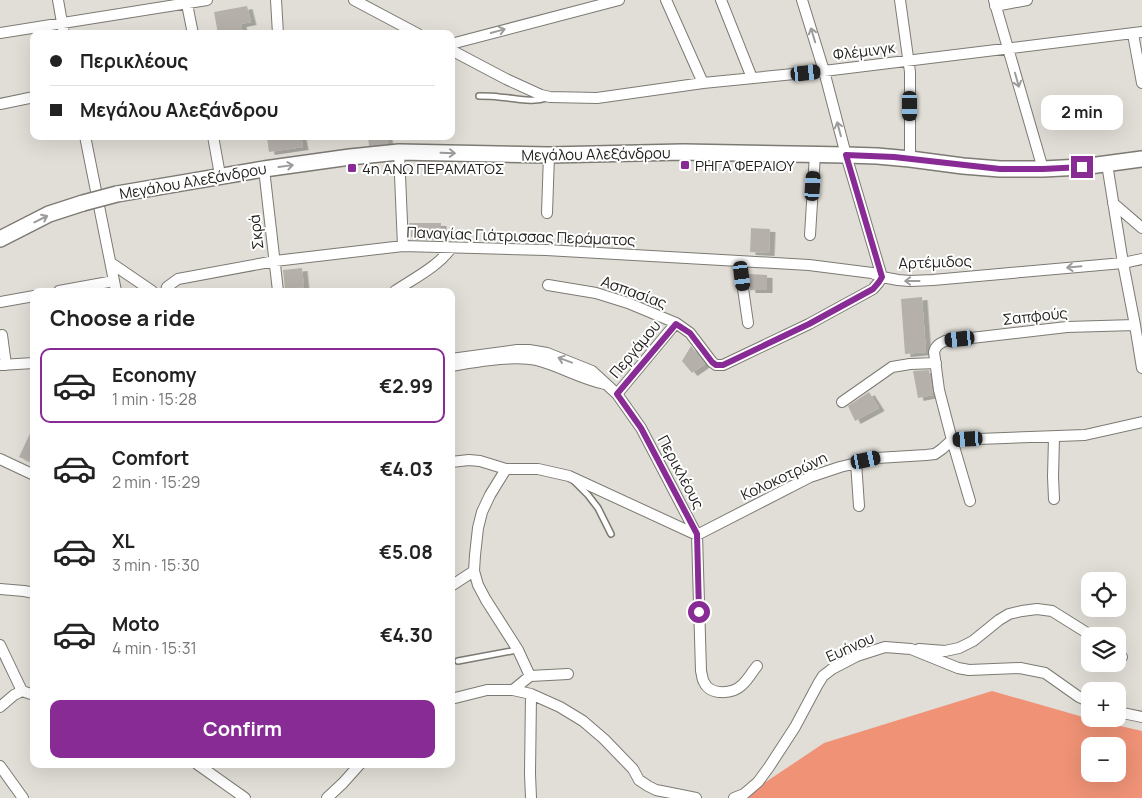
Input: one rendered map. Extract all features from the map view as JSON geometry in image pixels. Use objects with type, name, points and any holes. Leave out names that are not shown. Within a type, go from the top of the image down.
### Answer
[{"type":"street","points":[[58,0],[63,30]]},
{"type":"street","points":[[0,33],[207,0]]},
{"type":"street","points":[[276,0],[278,30]]},
{"type":"street","points":[[354,0],[405,30]]},
{"type":"street","points":[[455,43],[618,0]]},
{"type":"street","points":[[666,0],[703,84]]},
{"type":"street","points":[[721,0],[752,78]]},
{"type":"street","points":[[802,0],[882,277]]},
{"type":"street","points":[[900,0],[910,72],[910,159]]},
{"type":"street","points":[[1027,0],[995,3],[1043,169]]},
{"type":"street","points":[[187,4],[192,30]]},
{"type":"street","points":[[1137,33],[1142,83]]},
{"type":"street","name":"Φλέμινγκ","points":[[455,52],[506,80],[550,97],[597,98],[1137,33]]},
{"type":"street","points":[[0,104],[30,98]]},
{"type":"street","points":[[86,140],[115,286],[93,288]]},
{"type":"street","points":[[214,140],[220,175]]},
{"type":"street","points":[[399,152],[403,246]]},
{"type":"street","name":"Μεγάλου Αλεξάνδρου","points":[[0,239],[49,214],[117,194],[220,175],[399,152],[549,155],[683,152],[815,154],[877,156],[1000,169],[1043,169],[1142,159]]},
{"type":"street","points":[[810,235],[815,154]]},
{"type":"street","points":[[546,213],[549,155]]},
{"type":"street","points":[[1107,164],[1122,262],[1142,368]]},
{"type":"street","name":"Σκρά","points":[[264,169],[278,288]]},
{"type":"street","points":[[1113,203],[1142,228]]},
{"type":"street","name":"Παναγίας Γιάτρισσας Περάματος","points":[[168,288],[178,279],[275,261],[403,246],[546,250],[818,266],[872,273],[882,277]]},
{"type":"street","points":[[399,288],[446,256],[451,248]]},
{"type":"street","name":"Αρτέμιδος","points":[[723,365],[809,324],[873,289],[882,277],[910,281],[933,280],[1142,259]]},
{"type":"street","points":[[740,261],[748,323]]},
{"type":"street","points":[[111,263],[148,288]]},
{"type":"street","name":"Ασπασίας","points":[[548,285],[596,293],[628,303],[676,324],[690,333],[712,362],[716,365],[723,365]]},
{"type":"street","points":[[0,302],[30,297]]},
{"type":"street","name":"Περγάμου","points":[[617,394],[676,324]]},
{"type":"street","name":"Σαπφούς","points":[[936,363],[934,352],[936,347],[945,341],[1067,327],[1135,325]]},
{"type":"street","points":[[2,336],[3,365],[30,362]]},
{"type":"street","name":"Περικλέους","points":[[455,358],[517,350],[547,353],[592,371],[617,394],[641,428],[697,534],[701,671],[704,683],[709,688],[720,692],[733,691],[742,686],[757,666]]},
{"type":"street","points":[[455,366],[516,358],[534,360],[606,384]]},
{"type":"street","points":[[842,402],[892,367],[936,363],[940,390],[952,440],[970,501]]},
{"type":"street","points":[[952,440],[1085,436],[1142,422]]},
{"type":"street","points":[[1054,437],[1054,499]]},
{"type":"street","name":"Κολοκοτρώνη","points":[[697,534],[810,477],[856,462],[877,458],[935,454],[952,440]]},
{"type":"street","points":[[0,459],[30,473]]},
{"type":"street","points":[[455,462],[480,461],[506,469],[538,470],[568,476],[697,534]]},
{"type":"street","points":[[856,462],[859,506]]},
{"type":"street","points":[[506,469],[482,512],[478,528],[474,571],[478,585],[518,650],[530,676]]},
{"type":"street","points":[[455,583],[474,571]]},
{"type":"street","points":[[0,589],[30,592]]},
{"type":"street","points":[[911,649],[944,651],[959,648],[973,641],[1009,614],[1022,610],[1052,611],[1081,629]]},
{"type":"street","points":[[0,645],[22,691],[30,694]]},
{"type":"street","name":"Ευήνου","points":[[734,798],[744,794],[758,782],[769,767],[795,727],[823,676],[857,656],[885,647],[911,649],[958,668],[981,670],[1020,668],[1045,673],[1081,698]]},
{"type":"street","points":[[512,690],[530,676],[568,674]]},
{"type":"street","points":[[455,698],[487,690],[512,690],[531,694],[560,707],[594,729],[633,769],[640,780],[648,786],[656,790],[696,798]]},
{"type":"street","points":[[0,707],[22,691]]},
{"type":"street","points":[[531,694],[531,798]]},
{"type":"street","points":[[1126,714],[1142,717]]},
{"type":"street","points":[[0,766],[23,798]]},
{"type":"street","points":[[203,768],[244,798]]},
{"type":"street","points":[[327,798],[356,768]]},
{"type":"lane","points":[[479,96],[531,100],[542,100],[550,97]]},
{"type":"lane","points":[[568,476],[588,495],[598,508],[611,534]]},
{"type":"lane","points":[[458,661],[518,650]]},
{"type":"shaded area","points":[[992,691],[1081,716],[1081,727],[1125,727],[1142,731],[1142,798],[742,798],[824,743]]},
{"type":"building","points":[[247,6],[251,22],[241,24],[242,30],[217,30],[214,12]]},
{"type":"building","points":[[267,140],[302,140],[303,147],[269,152]]},
{"type":"building","points":[[368,140],[388,140],[388,144],[369,146]]},
{"type":"building","points":[[409,223],[441,223],[441,236],[410,237]]},
{"type":"building","points":[[751,228],[770,229],[769,253],[750,252]]},
{"type":"building","points":[[302,268],[304,287],[285,288],[283,270]]},
{"type":"building","points":[[748,274],[767,275],[767,290],[750,290]]},
{"type":"building","points":[[922,297],[926,352],[905,354],[901,299]]},
{"type":"building","points":[[691,346],[705,364],[692,373],[682,361]]},
{"type":"building","points":[[929,370],[933,395],[918,398],[913,371]]},
{"type":"building","points":[[869,392],[879,408],[855,421],[848,406]]},
{"type":"building","points":[[30,434],[30,461],[19,457]]},
{"type":"place","name":"ΡΗΓΑ ΦΕΡΑΙΟΥ","points":[[685,165]]},
{"type":"place","name":"4η ΑΝΩ ΠΕΡΑΜΑΤΟΣ","points":[[352,168]]},
{"type":"route","points":[[699,612],[697,534],[641,428],[617,394],[676,324],[690,333],[712,362],[716,365],[723,365],[809,324],[873,289],[882,277],[846,155],[894,157],[1000,169],[1082,167]]}]
